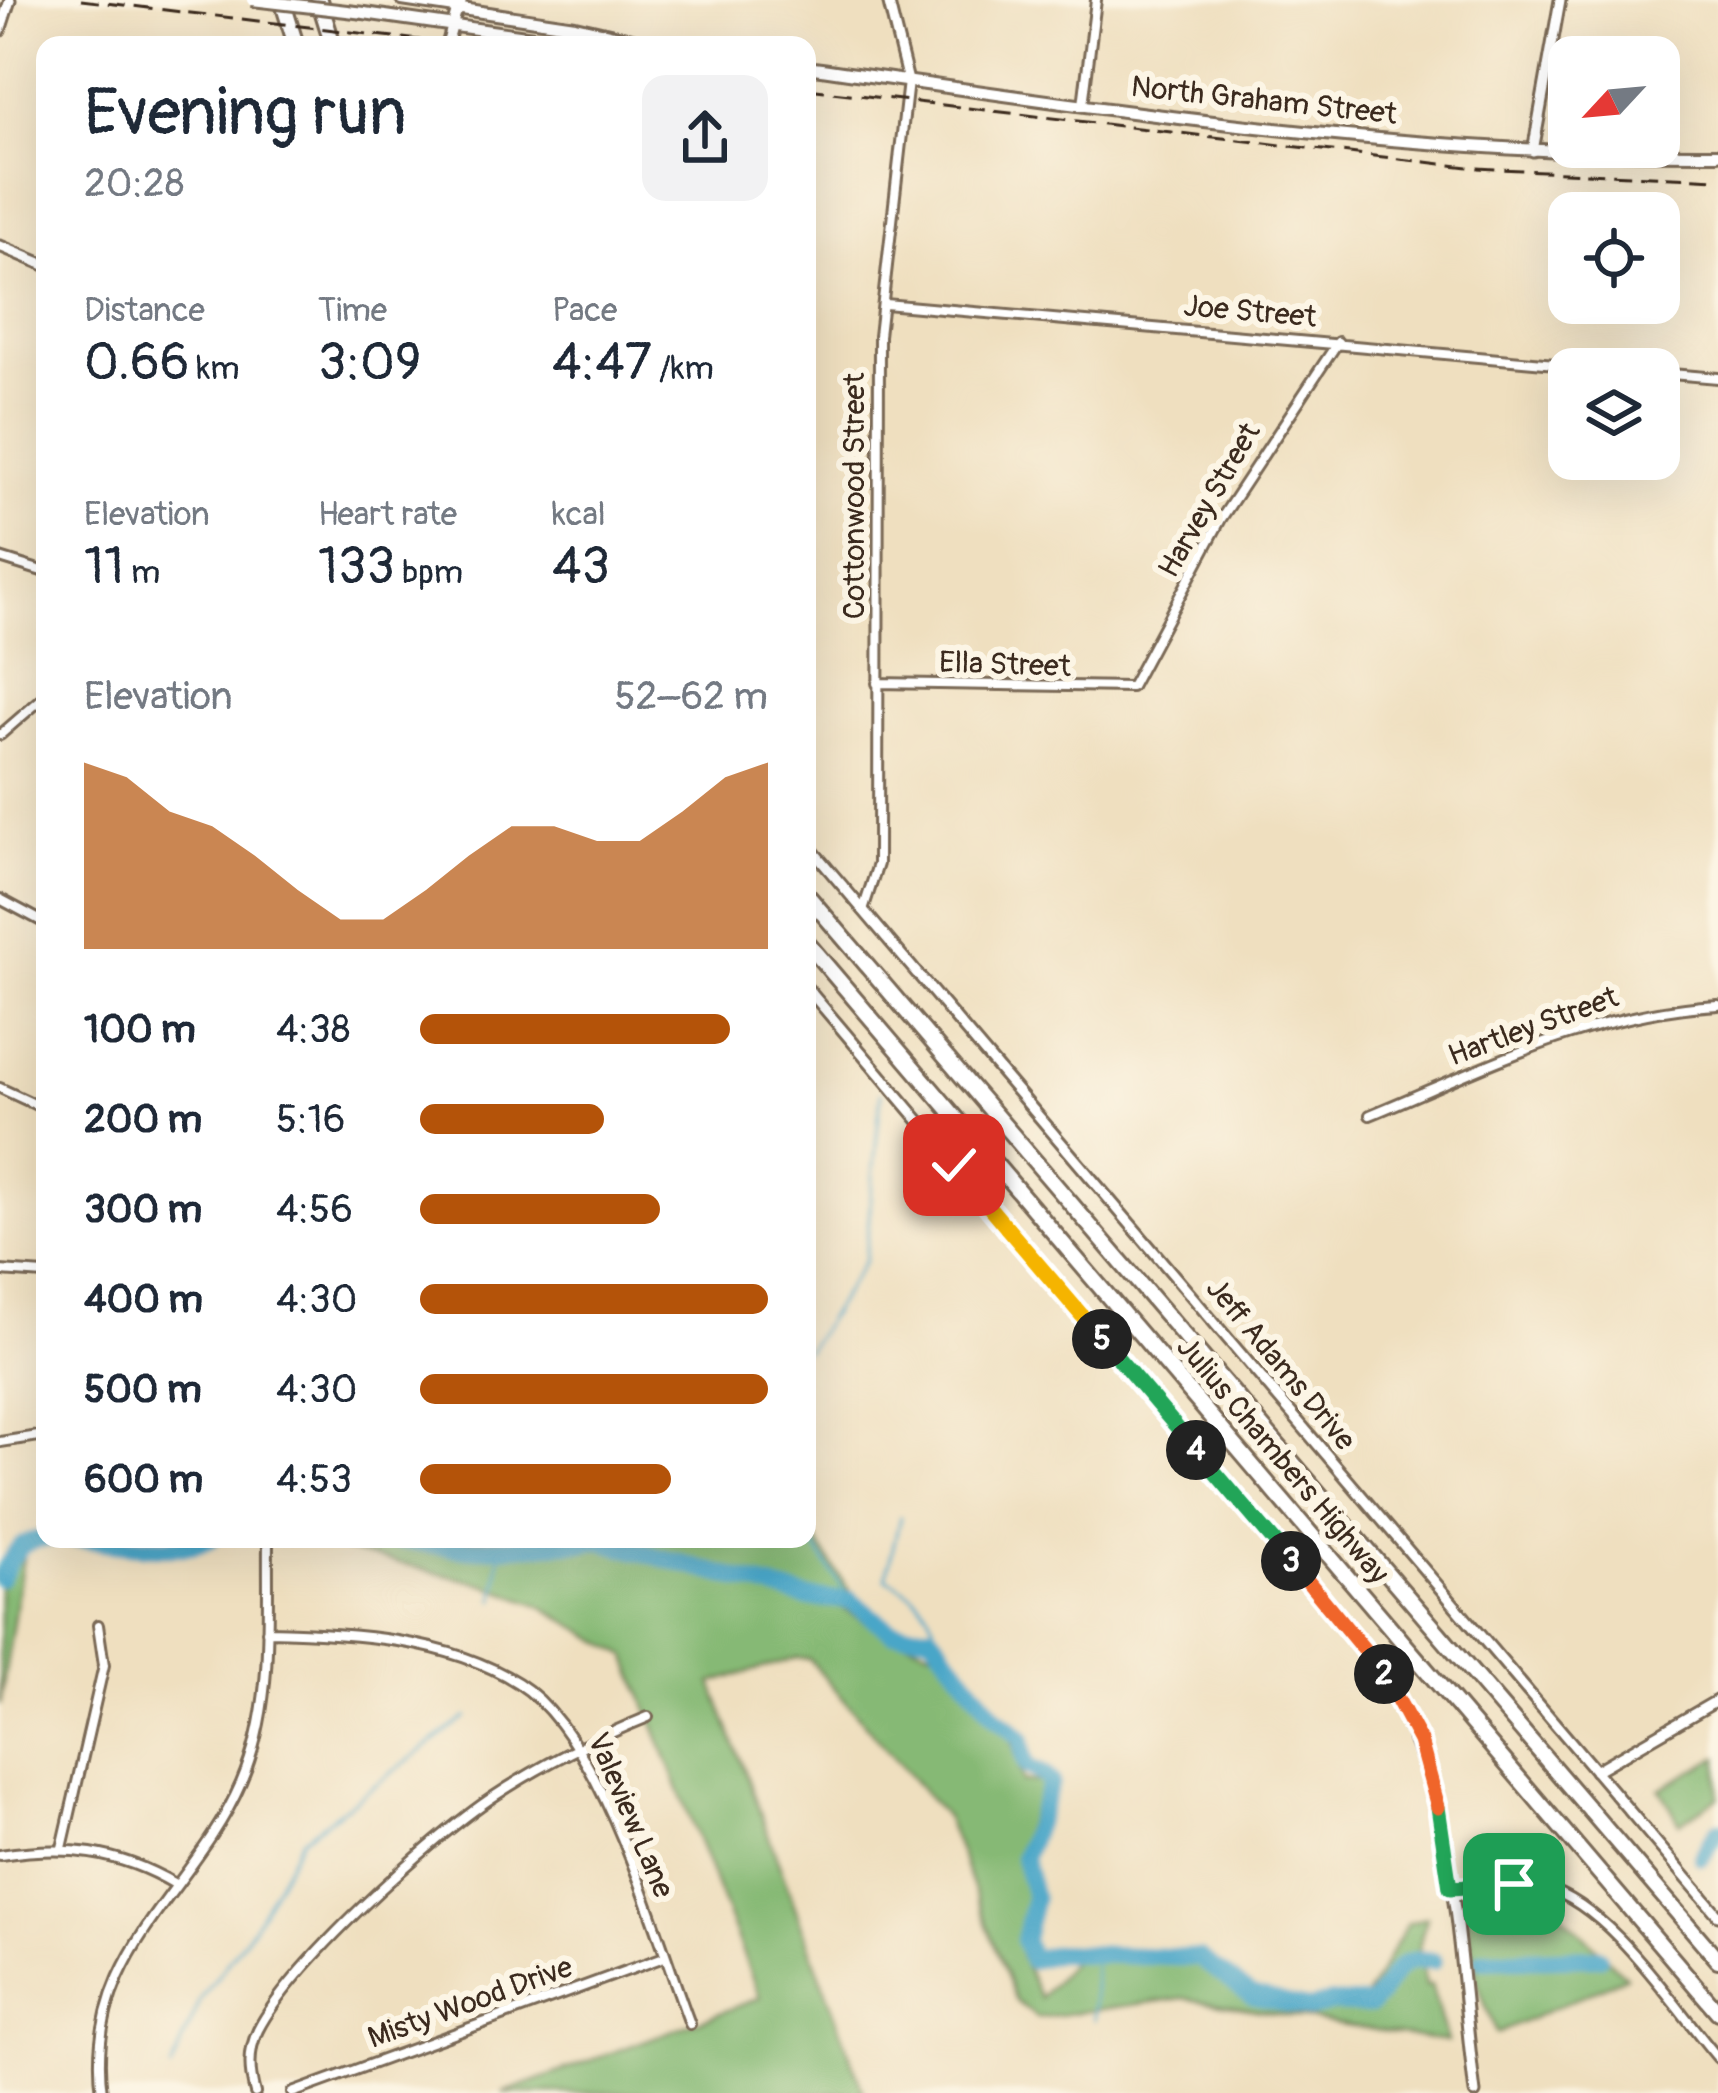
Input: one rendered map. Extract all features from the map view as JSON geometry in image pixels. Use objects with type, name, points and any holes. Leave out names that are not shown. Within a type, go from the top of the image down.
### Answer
[{"type":"highway","points":[[282,0],[293,36]]},
{"type":"highway","points":[[323,0],[333,36]]},
{"type":"highway","name":"Julius Chambers Highway","points":[[816,906],[1718,1960]]},
{"type":"highway","name":"Julius Chambers Highway","points":[[816,954],[1718,2012]]},
{"type":"main road","points":[[251,0],[516,36]]},
{"type":"main road","points":[[402,0],[458,3],[606,36]]},
{"type":"main road","name":"North Graham Street","points":[[816,68],[1083,105],[1533,151],[1718,154]]},
{"type":"street","points":[[0,31],[10,0]]},
{"type":"street","points":[[888,0],[908,81]]},
{"type":"street","points":[[1083,105],[1096,0]]},
{"type":"street","points":[[1533,151],[1560,0]]},
{"type":"street","points":[[450,36],[458,3]]},
{"type":"street","name":"Cottonwood Street","points":[[863,910],[878,865],[879,336],[908,81]]},
{"type":"street","points":[[0,246],[36,261]]},
{"type":"street","name":"Joe Street","points":[[884,304],[1548,363]]},
{"type":"street","name":"Harvey Street","points":[[1131,687],[1221,520],[1338,343]]},
{"type":"street","points":[[1680,375],[1718,378]]},
{"type":"street","points":[[0,558],[36,569]]},
{"type":"street","name":"Ella Street","points":[[877,683],[1131,687]]},
{"type":"street","points":[[0,735],[36,704]]},
{"type":"street","name":"Jeff Adams Drive","points":[[816,855],[1716,1907]]},
{"type":"street","points":[[0,899],[36,918]]},
{"type":"street","points":[[816,999],[1386,1677],[1425,1754],[1450,1888],[1475,2093]]},
{"type":"street","name":"Hartley Street","points":[[1370,1115],[1594,1023],[1648,1011],[1718,1005]]},
{"type":"street","points":[[0,1088],[36,1105]]},
{"type":"street","points":[[0,1271],[36,1273]]},
{"type":"street","points":[[0,1442],[36,1437]]},
{"type":"street","points":[[102,2093],[100,2054],[116,1983],[136,1938],[220,1823],[243,1780],[264,1703],[268,1548]]},
{"type":"street","points":[[62,1848],[104,1664],[98,1625]]},
{"type":"street","name":"Valeview Lane","points":[[267,1631],[363,1637],[481,1664],[530,1691],[580,1746],[690,2024]]},
{"type":"street","points":[[1595,1771],[1718,1700]]},
{"type":"street","points":[[255,2093],[250,2058],[259,2029],[336,1936],[478,1808],[580,1746],[648,1717]]},
{"type":"street","points":[[0,1855],[62,1848],[124,1858],[175,1884]]},
{"type":"street","points":[[1450,1888],[1526,1885],[1579,1904],[1606,1927],[1718,2058]]},
{"type":"street","name":"Misty Wood Drive","points":[[292,2093],[664,1957]]},
{"type":"green space","points":[[816,1540],[855,1600],[841,1607],[884,1633],[939,1652],[1011,1737],[1023,1782],[1044,1781],[1021,1854],[1034,1899],[1020,1954],[1040,1998],[1076,1957],[1098,1961],[1161,1955],[1210,1964],[1250,1992],[1303,2009],[1333,2001],[1360,2007],[1407,1924],[1426,1917],[1419,1948],[1425,1986],[1431,1985],[1447,2042],[1183,1998],[1037,2018],[1016,2001],[946,1818],[809,1659],[796,1658],[712,1683],[864,2093],[503,2093],[760,1998],[627,1656],[537,1604],[484,1584],[343,1550],[816,1548]]},
{"type":"green space","points":[[25,1545],[0,1705],[0,1563]]},
{"type":"green space","points":[[1718,1757],[1718,1798],[1680,1823],[1660,1789]]},
{"type":"green space","points":[[1485,1899],[1557,1909],[1626,1976],[1496,2034],[1477,1982],[1467,1910]]},
{"type":"waterway","points":[[816,1337],[865,1260],[881,1093]]},
{"type":"waterway","points":[[900,1517],[886,1578],[924,1606],[936,1632],[931,1634]]},
{"type":"waterway","points":[[0,1578],[19,1549],[36,1541]]},
{"type":"waterway","points":[[459,1548],[484,1548]]},
{"type":"waterway","points":[[495,1600],[501,1548]]},
{"type":"waterway","points":[[626,1548],[807,1598],[850,1600],[892,1632],[931,1634],[996,1717],[1022,1739],[1027,1766],[1051,1783],[1023,1858],[1034,1897],[1024,1940],[1031,1960],[1057,1953],[1199,1958],[1251,1995],[1309,2009],[1330,2003],[1371,2005],[1402,1966],[1410,1961],[1433,1961]]},
{"type":"waterway","points":[[816,1548],[850,1600]]},
{"type":"waterway","points":[[171,2070],[201,1999],[253,1927],[302,1839],[467,1717]]},
{"type":"waterway","points":[[1702,1857],[1718,1830]]},
{"type":"waterway","points":[[1483,1960],[1599,1957]]},
{"type":"waterway","points":[[1094,1958],[1094,2020]]},
{"type":"railway","points":[[81,0],[385,36]]},
{"type":"railway","points":[[816,90],[1476,168],[1718,179]]},
{"type":"route","points":[[954,1165],[1386,1677],[1425,1754],[1450,1888],[1514,1884]]}]
